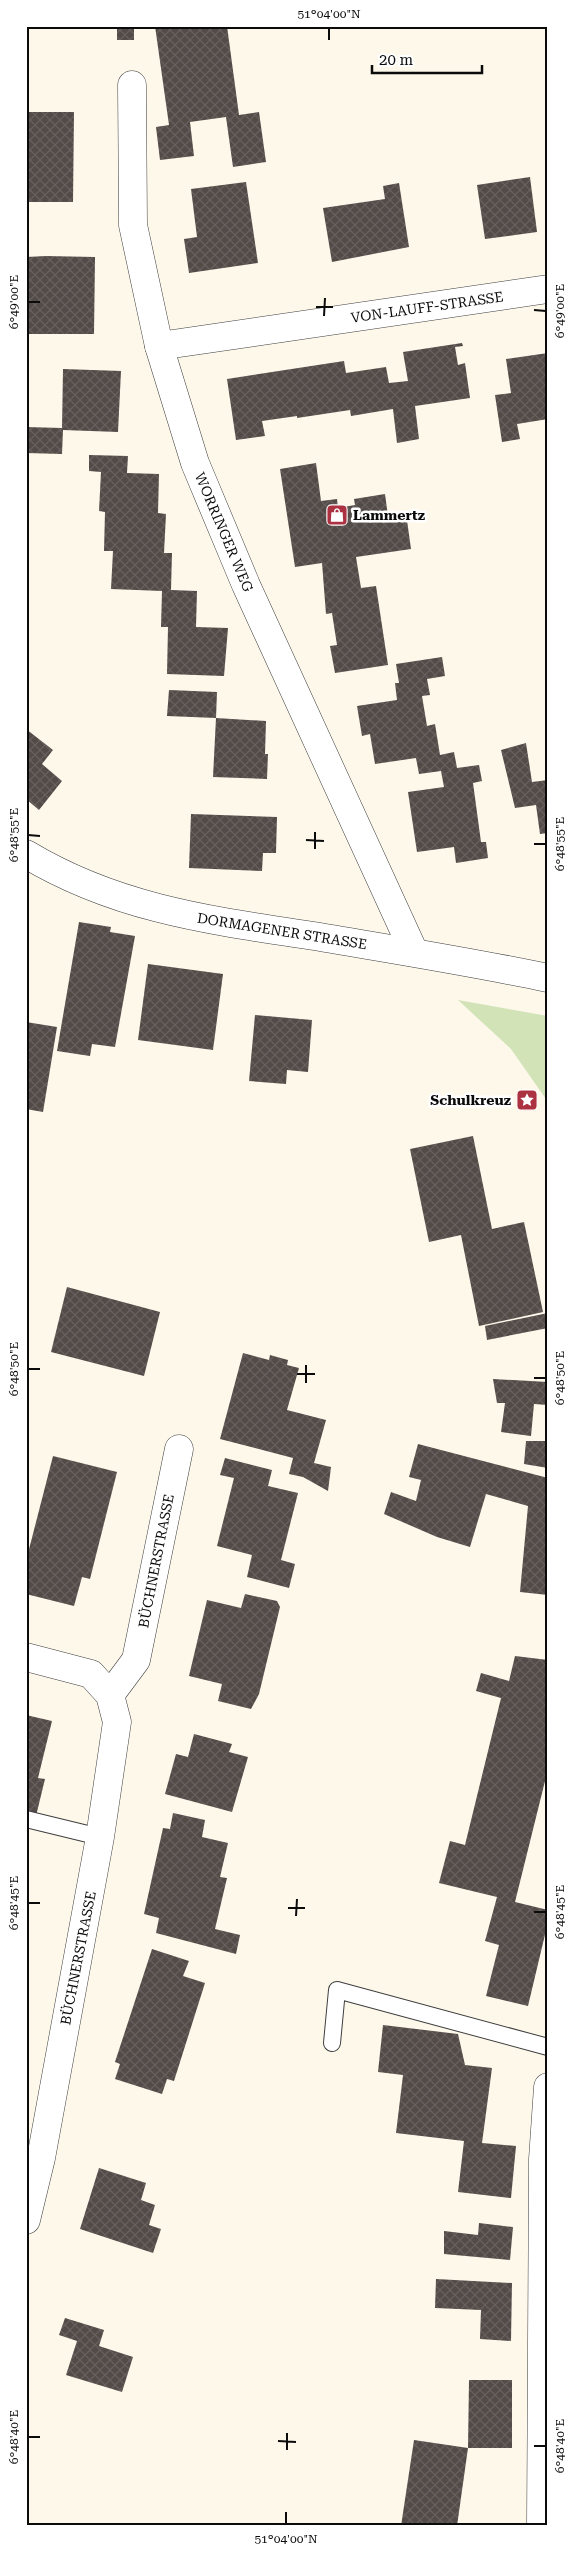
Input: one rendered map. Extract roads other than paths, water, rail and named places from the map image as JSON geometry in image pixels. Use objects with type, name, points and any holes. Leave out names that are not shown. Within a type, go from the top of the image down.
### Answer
[{"type":"street","name":"WORRINGER WEG","points":[[132,85],[134,225],[159,346],[198,472],[246,585],[414,952]]},
{"type":"street","name":"VON-LAUFF-STRASSE","points":[[159,346],[548,289]]},
{"type":"street","name":"DORMAGENER STRASSE","points":[[26,854],[47,866],[116,897],[197,918],[414,952],[548,978]]},
{"type":"street","name":"BÜCHNERSTRASSE","points":[[110,1695],[136,1660],[179,1449]]},
{"type":"street","name":"BÜCHNERSTRASSE","points":[[26,1657],[91,1674],[110,1695],[116,1722],[100,1837],[41,2158],[26,2220]]},
{"type":"street","points":[[541,2526],[545,2460],[543,2159],[548,2087]]},
{"type":"lane","points":[[26,1819],[100,1837]]},
{"type":"lane","points":[[332,2043],[337,1990],[548,2047]]},
{"type":"place","name":"Lammertz","points":[[337,515]]},
{"type":"place","name":"Schulkreuz","points":[[527,1100]]}]
